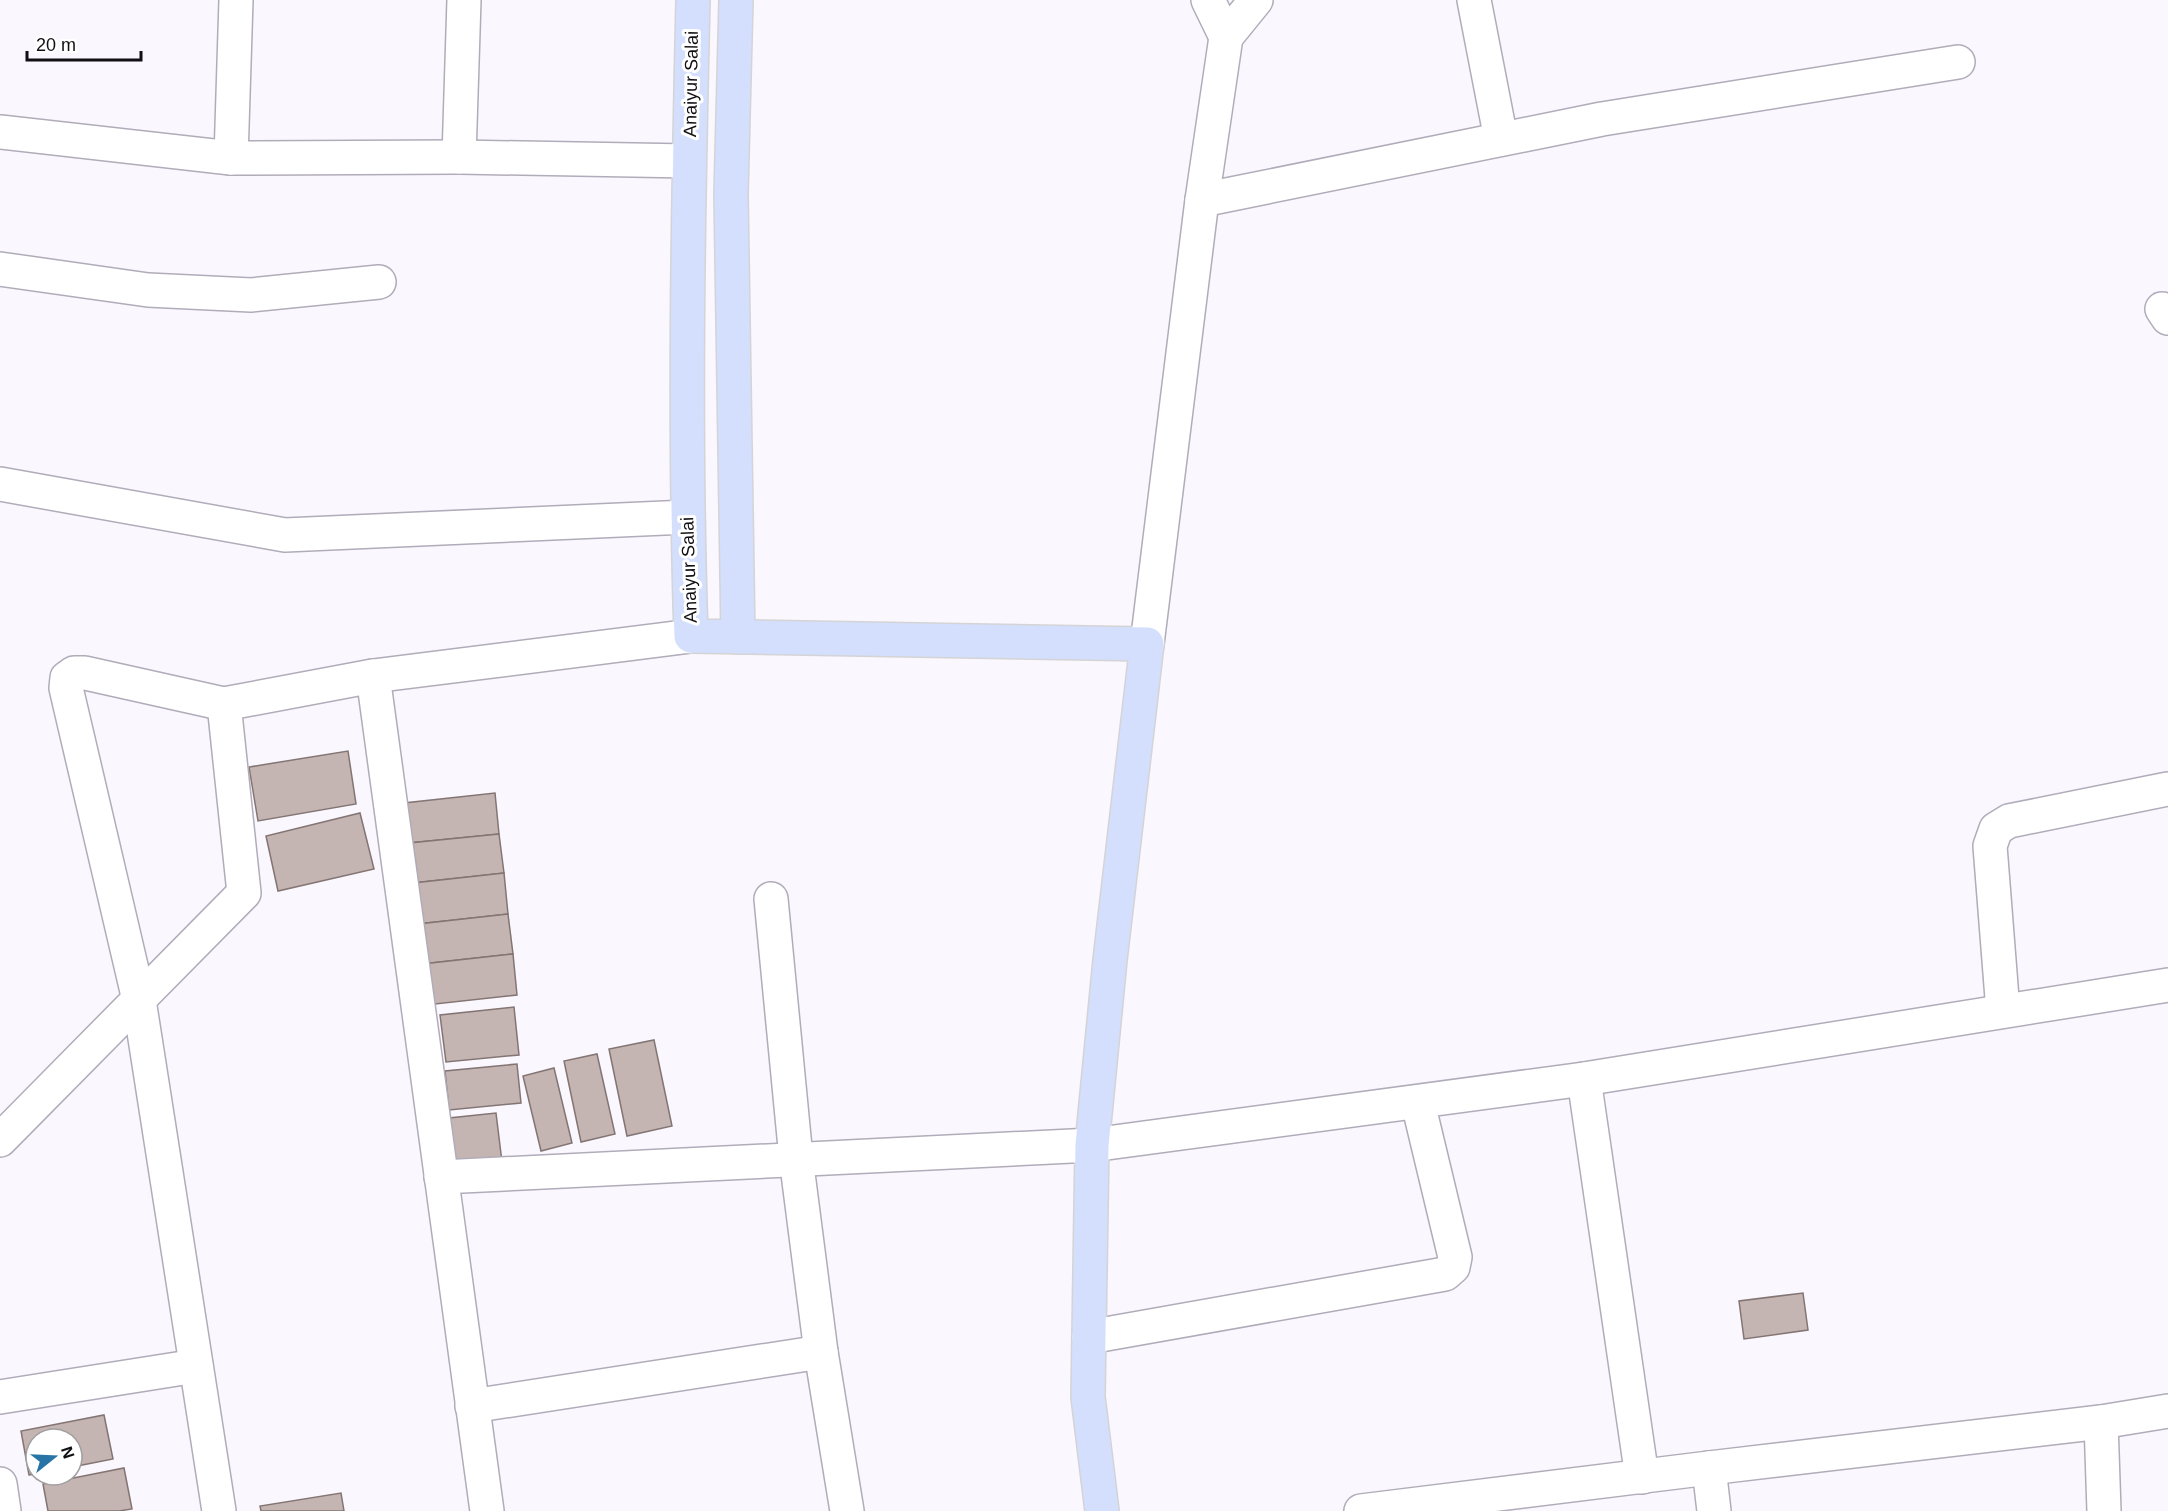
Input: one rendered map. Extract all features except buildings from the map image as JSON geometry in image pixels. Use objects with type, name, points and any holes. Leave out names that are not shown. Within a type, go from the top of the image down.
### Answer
[{"type":"main road","name":"Anaiyur Salai","points":[[693,0],[689,161],[687,517],[691,636],[1147,644]]},
{"type":"main road","points":[[736,0],[731,194],[738,637]]},
{"type":"main road","points":[[1102,1511],[1089,1397],[1092,1145],[1110,960],[1147,644]]},
{"type":"street","points":[[231,158],[236,0]]},
{"type":"street","points":[[459,157],[465,0]]},
{"type":"street","points":[[1208,0],[1226,37]]},
{"type":"street","points":[[1147,644],[1202,200],[1226,37],[1256,0]]},
{"type":"street","points":[[1474,0],[1501,139]]},
{"type":"street","points":[[1202,200],[1602,119],[1958,63]]},
{"type":"street","points":[[0,132],[231,158],[459,157],[689,161]]},
{"type":"street","points":[[0,269],[148,290],[251,296],[379,282]]},
{"type":"street","points":[[0,484],[285,535],[687,517]]},
{"type":"street","points":[[219,1511],[139,1000],[66,688],[67,678],[74,673],[85,673],[224,704],[373,676],[691,636]]},
{"type":"street","points":[[373,676],[487,1511]]},
{"type":"street","points":[[0,1140],[244,893],[224,704]]},
{"type":"street","points":[[2003,1011],[1990,846],[1996,829],[2009,821],[2168,789]]},
{"type":"street","points":[[771,899],[796,1158],[821,1352],[847,1511]]},
{"type":"street","points":[[441,1177],[1092,1145],[1584,1079],[2168,985]]},
{"type":"street","points":[[1584,1079],[1642,1477]]},
{"type":"street","points":[[1089,1337],[1445,1274],[1453,1267],[1455,1257],[1418,1102]]},
{"type":"street","points":[[472,1406],[821,1352]]},
{"type":"street","points":[[0,1397],[196,1366]]},
{"type":"street","points":[[1361,1511],[2101,1422],[2168,1411]]},
{"type":"street","points":[[2101,1422],[2104,1511]]},
{"type":"street","points":[[1709,1468],[1714,1511]]},
{"type":"street","points":[[0,1484],[4,1511]]}]
